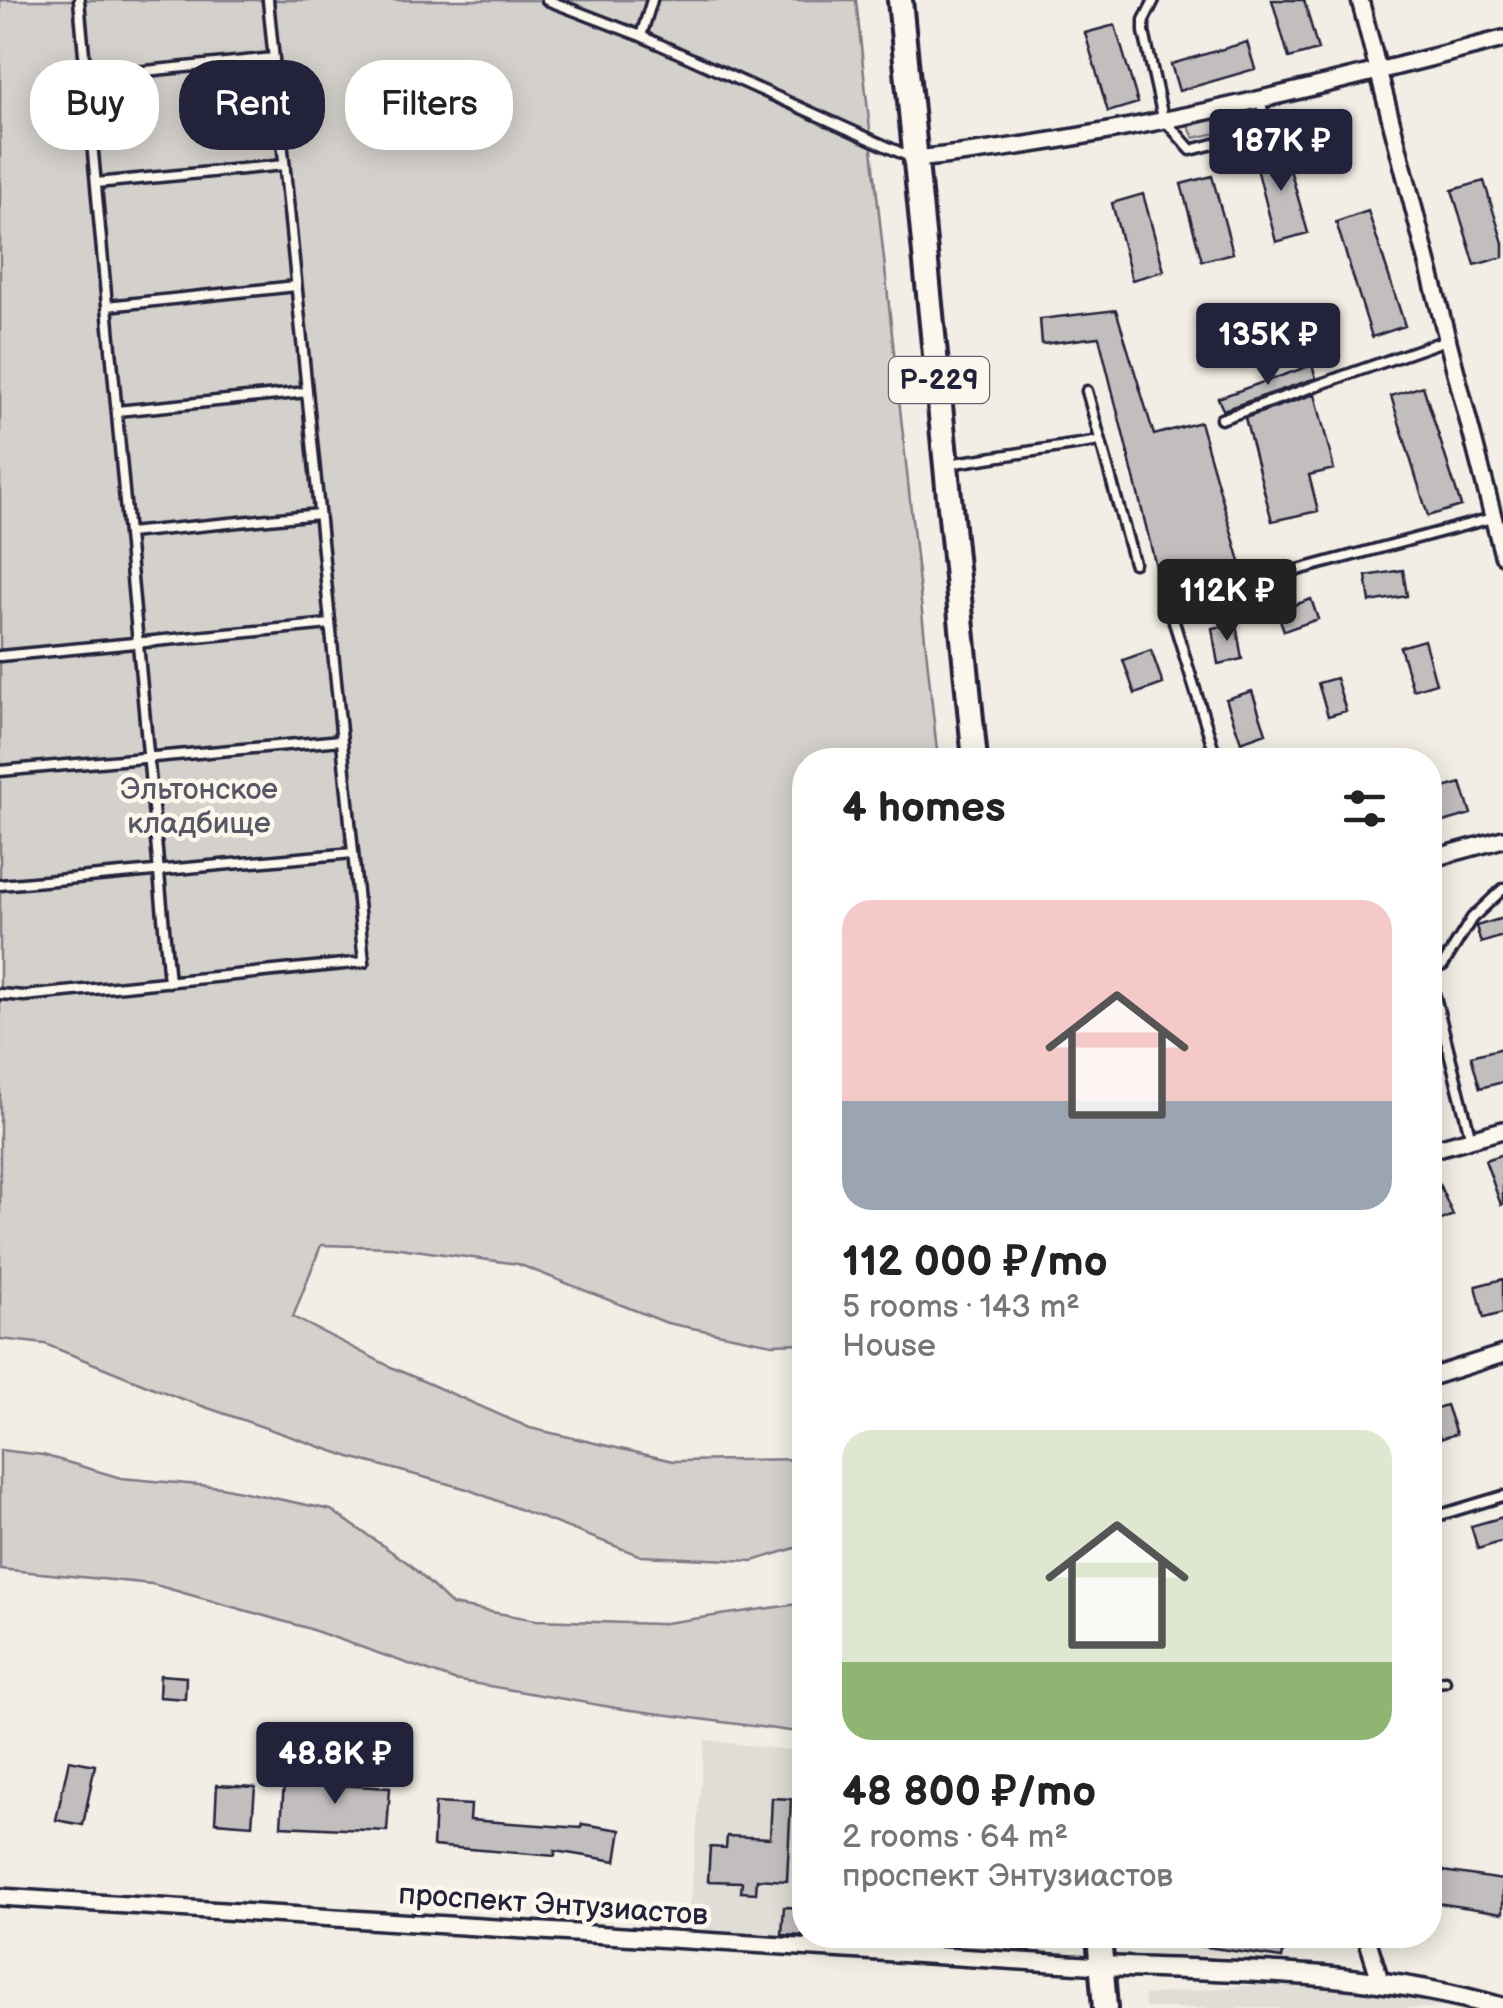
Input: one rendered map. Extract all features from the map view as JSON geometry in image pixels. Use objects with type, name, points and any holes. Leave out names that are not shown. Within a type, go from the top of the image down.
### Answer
[{"type":"main road","name":"Р-229","points":[[900,0],[974,748]]},
{"type":"main road","points":[[1100,1948],[1105,2008]]},
{"type":"street","points":[[1360,0],[1503,555]]},
{"type":"street","points":[[916,159],[990,152],[1260,99],[1503,39]]},
{"type":"street","points":[[1442,856],[1503,840]]},
{"type":"street","points":[[1442,1147],[1503,1130]]},
{"type":"street","points":[[1442,1373],[1503,1354]]},
{"type":"street","name":"проспект Энтузиастов","points":[[0,1897],[792,1947]]},
{"type":"street","name":"проспект Энтузиастов","points":[[815,1948],[1102,1966]]},
{"type":"street","points":[[1370,1948],[1380,1980]]},
{"type":"street","points":[[1102,1966],[1302,1973],[1380,1980],[1457,1994],[1503,2008]]},
{"type":"lane","points":[[79,0],[84,60]]},
{"type":"lane","points":[[0,994],[24,996],[364,962],[268,0]]},
{"type":"lane","points":[[547,0],[640,36],[916,159]]},
{"type":"lane","points":[[640,36],[652,0]]},
{"type":"lane","points":[[1154,0],[1144,20],[1144,32],[1164,118],[1191,150],[1267,130],[1260,99]]},
{"type":"lane","points":[[159,70],[274,58]]},
{"type":"lane","points":[[93,150],[169,982]]},
{"type":"lane","points":[[96,183],[284,165]]},
{"type":"lane","points":[[107,306],[296,286]]},
{"type":"lane","points":[[1221,419],[1446,340]]},
{"type":"lane","points":[[1087,391],[1134,563]]},
{"type":"lane","points":[[117,411],[307,392]]},
{"type":"lane","points":[[948,464],[1100,441]]},
{"type":"lane","points":[[128,532],[319,514]]},
{"type":"lane","points":[[1279,575],[1493,517]]},
{"type":"lane","points":[[1174,622],[1212,748]]},
{"type":"lane","points":[[0,656],[330,624]]},
{"type":"lane","points":[[0,772],[342,740]]},
{"type":"lane","points":[[0,885],[353,854]]},
{"type":"lane","points":[[1442,965],[1472,918],[1503,889]]},
{"type":"lane","points":[[1442,1024],[1471,1139]]},
{"type":"lane","points":[[1442,1514],[1503,1496]]},
{"type":"shaded area","points":[[705,1740],[792,1750],[792,1940],[687,1933]]},
{"type":"shaded area","points":[[897,1948],[1022,1948],[1023,1957]]},
{"type":"shaded area","points":[[1297,1981],[1420,1998],[1454,2008],[1145,2008],[1144,1995]]},
{"type":"green space","name":"Эльтонское кладбище","points":[[0,0],[856,0],[937,748],[792,748],[792,1343],[772,1344],[667,1323],[518,1264],[392,1247],[321,1245],[293,1317],[391,1367],[530,1428],[673,1461],[792,1459],[792,1549],[753,1561],[641,1556],[467,1489],[350,1457],[179,1398],[45,1344],[0,1339]]},
{"type":"green space","points":[[1250,111],[1252,125],[1194,138],[1188,125]]},
{"type":"green space","points":[[0,1450],[43,1455],[121,1478],[221,1487],[331,1510],[408,1563],[452,1605],[536,1620],[658,1624],[792,1605],[792,1731],[616,1708],[454,1680],[307,1628],[152,1584],[0,1569]]},
{"type":"building","points":[[1272,0],[1304,0],[1318,50],[1289,58]]},
{"type":"building","points":[[1115,25],[1138,103],[1108,112],[1085,33]]},
{"type":"building","points":[[1247,42],[1255,69],[1179,91],[1171,64]]},
{"type":"building","points":[[1282,141],[1308,233],[1276,242],[1256,164],[1267,161],[1263,146]]},
{"type":"building","points":[[1212,176],[1233,253],[1202,261],[1181,184]]},
{"type":"building","points":[[1484,181],[1503,243],[1503,257],[1475,265],[1452,190]]},
{"type":"building","points":[[1143,194],[1164,271],[1132,280],[1112,203]]},
{"type":"building","points":[[1368,211],[1405,326],[1372,337],[1336,222]]},
{"type":"building","points":[[1116,310],[1154,435],[1200,422],[1243,572],[1162,591],[1099,337],[1042,344],[1040,319]]},
{"type":"building","points":[[1312,365],[1316,378],[1223,410],[1218,398]]},
{"type":"building","points":[[1423,386],[1461,506],[1428,516],[1391,396]]},
{"type":"building","points":[[1315,394],[1334,469],[1309,475],[1318,511],[1272,521],[1245,418]]},
{"type":"building","points":[[1403,570],[1407,596],[1370,602],[1366,576]]},
{"type":"building","points":[[1311,599],[1318,619],[1284,631],[1277,611]]},
{"type":"building","points":[[1236,624],[1242,659],[1218,664],[1212,628]]},
{"type":"building","points":[[1424,640],[1436,683],[1413,690],[1400,647]]},
{"type":"building","points":[[1151,650],[1163,684],[1135,694],[1123,660]]},
{"type":"building","points":[[1336,678],[1346,711],[1328,716],[1318,683]]},
{"type":"building","points":[[1252,691],[1266,733],[1241,742],[1226,699]]},
{"type":"building","points":[[1461,783],[1471,814],[1442,822],[1442,789]]},
{"type":"building","points":[[1503,918],[1503,936],[1481,943],[1476,926]]},
{"type":"building","points":[[1503,1048],[1503,1082],[1480,1088],[1471,1056]]},
{"type":"building","points":[[1503,1154],[1503,1204],[1501,1205],[1485,1160]]},
{"type":"building","points":[[1442,1191],[1453,1215],[1442,1220]]},
{"type":"building","points":[[1503,1279],[1503,1313],[1484,1318],[1476,1286]]},
{"type":"building","points":[[1446,1405],[1456,1434],[1442,1438],[1442,1406]]},
{"type":"building","points":[[1503,1517],[1503,1541],[1478,1549],[1471,1526]]},
{"type":"building","points":[[160,1675],[186,1677],[185,1699],[159,1697]]},
{"type":"building","points":[[69,1760],[95,1765],[83,1825],[56,1820]]},
{"type":"building","points":[[284,1782],[390,1788],[387,1831],[281,1826]]},
{"type":"building","points":[[217,1785],[255,1787],[252,1825],[215,1822]]},
{"type":"building","points":[[772,1798],[791,1799],[787,1881],[757,1879],[756,1893],[741,1892],[742,1882],[708,1881],[710,1847],[726,1848],[727,1836],[770,1838]]},
{"type":"building","points":[[435,1803],[471,1805],[470,1820],[581,1828],[582,1824],[621,1830],[616,1861],[555,1851],[555,1856],[433,1846]]},
{"type":"building","points":[[1442,1871],[1503,1880],[1503,1913],[1442,1904]]},
{"type":"building","points":[[784,1907],[792,1907],[792,1935],[782,1935]]},
{"type":"building","points":[[1213,1948],[1284,1948],[1282,1958]]}]
